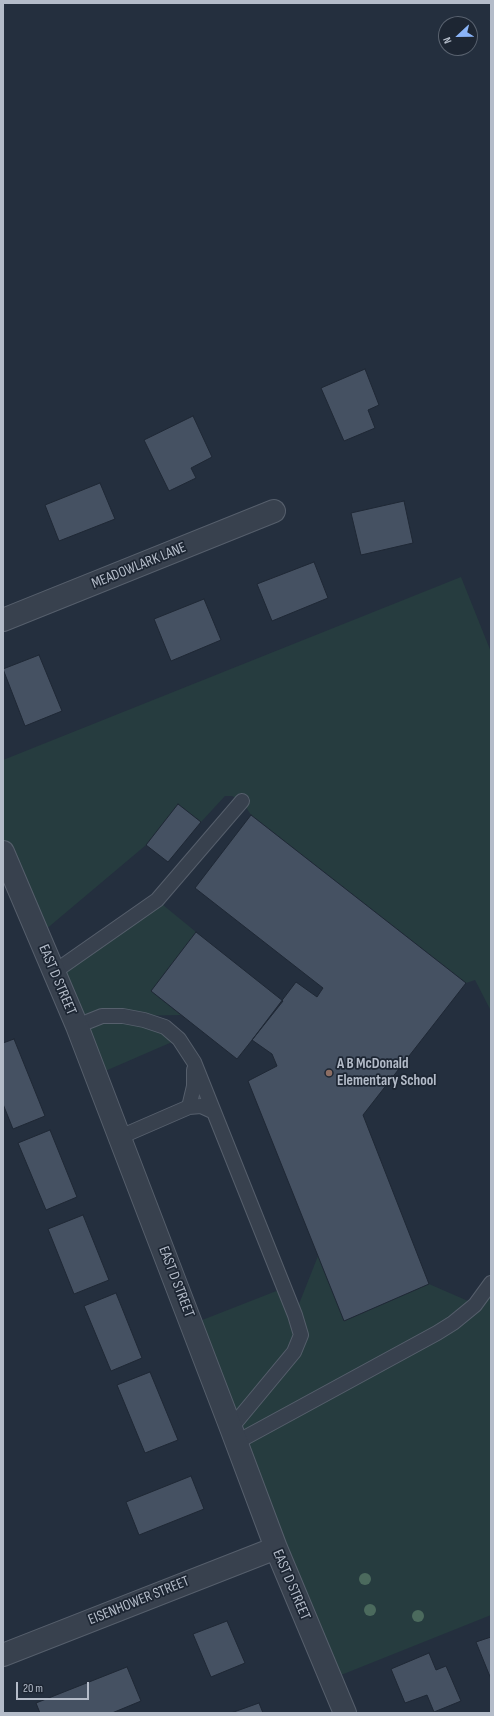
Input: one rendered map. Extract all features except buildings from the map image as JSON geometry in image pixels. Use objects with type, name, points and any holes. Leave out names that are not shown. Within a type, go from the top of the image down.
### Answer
[{"type":"street","name":"MEADOWLARK LANE","points":[[3,620],[274,511]]},
{"type":"street","name":"EAST D STREET","points":[[3,852],[77,1026],[276,1548],[344,1713]]},
{"type":"street","name":"EISENHOWER STREET","points":[[3,1655],[276,1548]]},
{"type":"lane","points":[[54,972],[157,900],[242,801]]},
{"type":"lane","points":[[77,1026],[102,1016],[123,1016],[144,1020],[164,1027],[179,1039],[194,1062],[295,1315],[301,1335],[294,1352],[234,1435]]},
{"type":"lane","points":[[189,1107],[194,1086],[194,1062]]},
{"type":"lane","points":[[120,1137],[189,1107],[201,1106],[214,1112]]},
{"type":"lane","points":[[234,1435],[437,1333],[475,1304],[491,1283]]},
{"type":"green space","points":[[461,577],[491,652],[491,1011],[475,980],[466,983],[251,815],[242,801],[232,796],[225,796],[201,822],[178,804],[146,845],[38,936],[3,852],[3,760]]},
{"type":"green space","points":[[157,900],[196,932],[151,991],[181,1015],[126,1016],[179,1039],[96,1075],[54,972]]},
{"type":"green space","points":[[318,1256],[344,1321],[429,1284],[475,1304],[491,1283],[491,1615],[331,1679],[192,1324],[284,1288],[295,1314]]},
{"type":"place","name":"A B McDonald Elementary School","points":[[329,1073]]}]
